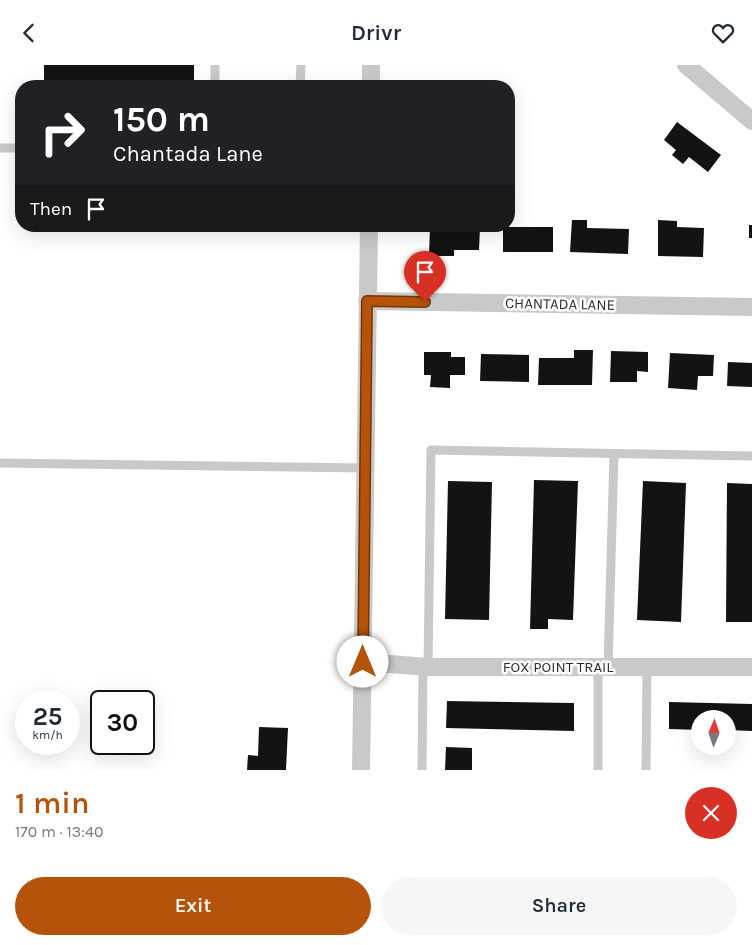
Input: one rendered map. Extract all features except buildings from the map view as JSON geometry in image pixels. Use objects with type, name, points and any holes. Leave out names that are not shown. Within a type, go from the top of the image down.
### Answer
[{"type":"street","points":[[371,65],[371,80]]},
{"type":"street","points":[[686,65],[752,121]]},
{"type":"street","points":[[362,770],[369,232]]},
{"type":"street","name":"CHANTADA LANE","points":[[367,301],[752,307]]},
{"type":"street","name":"FOX POINT TRAIL","points":[[363,662],[425,667],[752,667]]},
{"type":"lane","points":[[215,65],[215,80]]},
{"type":"lane","points":[[300,80],[301,65]]},
{"type":"lane","points":[[0,148],[15,148]]},
{"type":"lane","points":[[422,770],[431,450],[752,456]]},
{"type":"lane","points":[[598,770],[614,454]]},
{"type":"lane","points":[[0,463],[365,468]]},
{"type":"lane","points":[[646,770],[647,666]]},
{"type":"route","points":[[363,662],[367,301],[425,302]]}]
